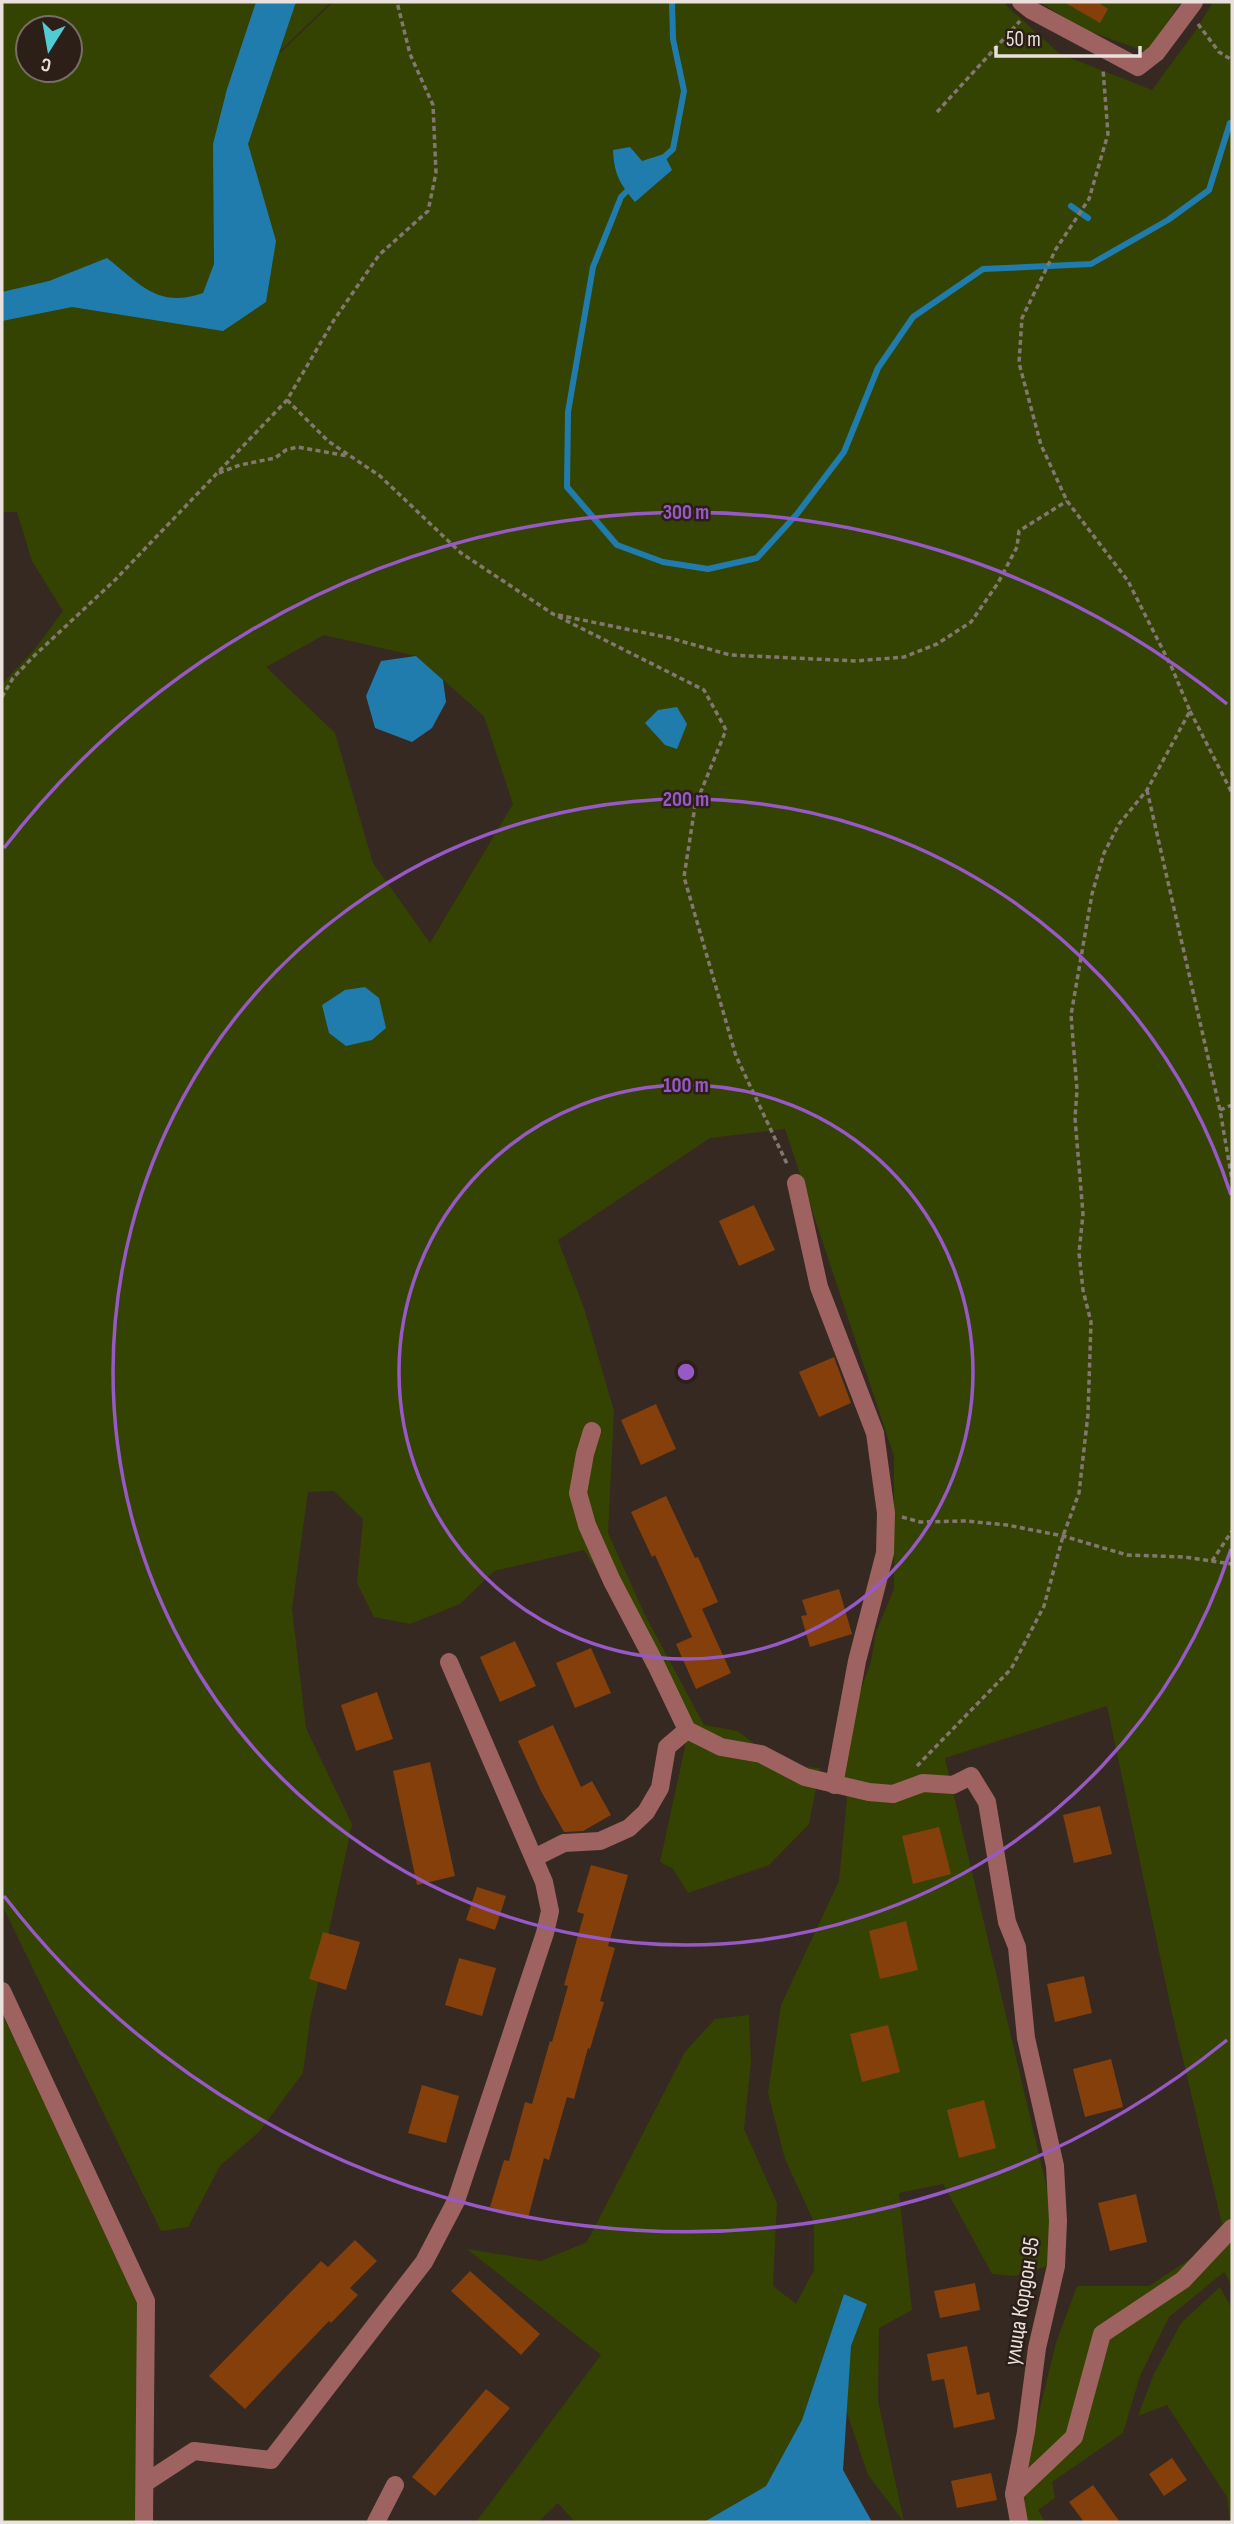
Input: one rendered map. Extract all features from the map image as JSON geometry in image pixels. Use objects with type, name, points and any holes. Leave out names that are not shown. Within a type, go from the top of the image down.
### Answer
[{"type":"street","points":[[1026,6],[1138,67],[1156,53],[1191,6]]},
{"type":"street","points":[[592,1431],[578,1493],[587,1525],[611,1581],[687,1730],[721,1747],[761,1754],[804,1777],[834,1785],[857,1661],[885,1553],[886,1513],[875,1433],[820,1287],[796,1183]]},
{"type":"street","points":[[145,2483],[194,2451],[271,2460],[424,2262],[456,2201],[550,1911],[544,1882],[449,1662]]},
{"type":"street","points":[[534,1858],[564,1843],[600,1842],[629,1828],[646,1812],[660,1788],[667,1746],[687,1730]]},
{"type":"street","name":"улица Кордон 95","points":[[834,1785],[869,1793],[893,1794],[923,1783],[953,1785],[971,1776],[987,1802],[1007,1922],[1017,1947],[1026,2038],[1055,2166],[1058,2221],[1056,2266],[1037,2348],[1026,2432],[1014,2494],[1019,2522]]},
{"type":"street","points":[[2,1991],[146,2301],[144,2522]]},
{"type":"street","points":[[1014,2494],[1074,2437],[1102,2334],[1183,2280],[1232,2228]]},
{"type":"street","points":[[376,2522],[395,2485]]},
{"type":"path","points":[[2,697],[13,678],[35,654],[116,579],[287,400],[334,320],[379,255],[428,211],[436,173],[433,105],[410,54],[397,2]]},
{"type":"path","points":[[937,111],[1026,6]]},
{"type":"path","points":[[1191,6],[1219,52],[1232,60]]},
{"type":"path","points":[[1101,49],[1108,134],[1089,199],[1056,249],[1022,318],[1019,363],[1041,445],[1067,501],[1128,581],[1232,793]]},
{"type":"path","points":[[287,400],[328,440],[380,475],[461,553],[553,614],[704,690],[726,730],[695,806],[684,877],[736,1056],[796,1183]]},
{"type":"path","points":[[216,475],[240,465],[275,458],[286,450],[297,447],[354,458]]},
{"type":"path","points":[[553,614],[670,638],[730,655],[856,661],[904,657],[937,644],[971,622],[998,583],[1017,547],[1019,531],[1067,501]]},
{"type":"path","points":[[916,1767],[1011,1669],[1044,1606],[1063,1536],[1079,1493],[1088,1415],[1091,1322],[1083,1290],[1079,1253],[1083,1214],[1075,1118],[1077,1090],[1071,1015],[1092,894],[1104,853],[1119,824],[1147,790],[1190,711]]},
{"type":"path","points":[[1147,790],[1220,1110],[1232,1180]]},
{"type":"path","points":[[1220,1110],[1232,1105]]},
{"type":"path","points":[[886,1513],[920,1522],[966,1521],[1007,1525],[1063,1536],[1127,1555],[1185,1557],[1232,1564]]},
{"type":"path","points":[[1212,1561],[1232,1531]]},
{"type":"green space","points":[[2,2],[255,2],[280,53],[333,2],[1005,2],[1060,54],[1152,90],[1213,2],[1232,2],[1232,2286],[1224,2272],[1169,2317],[1140,2376],[1123,2433],[1052,2482],[1055,2498],[1038,2510],[1045,2522],[1024,2522],[1022,2489],[1056,2343],[1077,2286],[1149,2286],[1211,2245],[1222,2224],[1172,2013],[1107,1706],[945,1758],[1051,2205],[1048,2266],[1014,2276],[992,2274],[943,2184],[899,2193],[912,2310],[879,2328],[878,2401],[904,2522],[868,2475],[844,2404],[851,2346],[867,2304],[844,2294],[802,2420],[766,2486],[704,2522],[575,2522],[558,2503],[538,2522],[476,2522],[601,2355],[467,2249],[541,2261],[587,2242],[685,2052],[715,2019],[749,2015],[751,2062],[744,2129],[777,2203],[773,2286],[796,2304],[814,2270],[814,2222],[785,2159],[768,2093],[781,2005],[839,1881],[847,1799],[836,1763],[871,1661],[876,1632],[894,1589],[894,1456],[785,1129],[710,1138],[558,1240],[585,1311],[614,1411],[608,1533],[645,1615],[704,1725],[738,1731],[781,1765],[820,1768],[809,1824],[769,1865],[688,1893],[673,1869],[660,1862],[687,1738],[646,1645],[584,1550],[494,1571],[460,1604],[410,1624],[374,1617],[357,1583],[363,1519],[334,1491],[308,1492],[292,1609],[306,1728],[352,1824],[310,2020],[303,2073],[259,2132],[220,2166],[188,2227],[161,2231],[2,1905],[2,684],[34,650],[63,611],[32,561],[17,512],[2,512]],"holes":[[[324,635],[416,656],[484,716],[513,804],[430,943],[373,863],[335,733],[266,667]]]},
{"type":"green space","points":[[257,2],[331,2],[280,51]]},
{"type":"green space","points":[[1040,2],[1181,2],[1147,52],[1080,28]]},
{"type":"green space","points":[[2,2014],[139,2300],[137,2522],[2,2522]]},
{"type":"green space","points":[[1220,2287],[1232,2309],[1232,2522],[1227,2497],[1167,2405],[1138,2416],[1153,2376],[1181,2323]]},
{"type":"water","points":[[256,2],[296,2],[248,144],[276,241],[266,302],[223,331],[72,307],[2,321],[2,292],[49,281],[107,258],[140,285],[162,296],[174,298],[203,293],[214,264],[213,144],[227,89]]},
{"type":"water","points":[[630,147],[642,161],[664,154],[672,170],[635,202],[619,178],[613,150]]},
{"type":"water","points":[[416,656],[443,680],[446,702],[432,728],[412,742],[375,728],[366,696],[381,661]]},
{"type":"water","points":[[677,707],[687,724],[677,749],[665,745],[645,723],[658,710]]},
{"type":"water","points":[[365,987],[379,998],[386,1028],[372,1040],[346,1046],[329,1033],[322,1005],[345,990]]},
{"type":"water","points":[[844,2294],[867,2304],[851,2346],[843,2470],[872,2522],[704,2522],[766,2486],[802,2420]]},
{"type":"building","points":[[1064,2],[1097,2],[1108,9],[1100,23]]},
{"type":"building","points":[[754,1205],[775,1250],[739,1266],[719,1221]]},
{"type":"building","points":[[834,1357],[851,1403],[819,1417],[799,1372]]},
{"type":"building","points":[[656,1404],[676,1449],[641,1465],[621,1420]]},
{"type":"building","points":[[666,1496],[718,1602],[702,1609],[731,1673],[696,1689],[676,1644],[692,1637],[655,1555],[652,1557],[631,1512]]},
{"type":"building","points":[[839,1589],[852,1634],[810,1647],[801,1616],[807,1615],[802,1600]]},
{"type":"building","points":[[515,1641],[536,1686],[500,1702],[480,1657]]},
{"type":"building","points":[[591,1648],[611,1693],[575,1708],[556,1663]]},
{"type":"building","points":[[377,1692],[393,1739],[356,1751],[341,1705]]},
{"type":"building","points":[[553,1725],[581,1787],[592,1781],[611,1815],[583,1831],[564,1832],[518,1741]]},
{"type":"building","points":[[430,1762],[455,1876],[417,1885],[393,1771]]},
{"type":"building","points":[[1100,1806],[1112,1854],[1074,1863],[1063,1815]]},
{"type":"building","points":[[939,1827],[951,1874],[913,1884],[902,1836]]},
{"type":"building","points":[[591,1865],[628,1875],[608,1946],[615,1948],[600,2001],[604,2002],[574,2099],[567,2097],[549,2160],[544,2158],[528,2218],[490,2207],[504,2160],[509,2161],[525,2102],[532,2104],[550,2041],[552,2042],[568,1986],[564,1985],[584,1914],[577,1912]]},
{"type":"building","points":[[477,1887],[506,1896],[495,1930],[466,1920]]},
{"type":"building","points":[[906,1921],[918,1970],[880,1979],[869,1931]]},
{"type":"building","points":[[323,1932],[360,1942],[346,1990],[309,1979]]},
{"type":"building","points":[[459,1958],[496,1968],[482,2016],[445,2005]]},
{"type":"building","points":[[1084,1976],[1092,2013],[1055,2022],[1047,1984]]},
{"type":"building","points":[[888,2025],[900,2072],[862,2082],[850,2034]]},
{"type":"building","points":[[1111,2059],[1123,2107],[1085,2117],[1073,2069]]},
{"type":"building","points":[[422,2085],[459,2096],[446,2143],[408,2133]]},
{"type":"building","points":[[984,2100],[996,2148],[959,2158],[947,2110]]},
{"type":"building","points":[[1136,2194],[1147,2242],[1110,2251],[1098,2203]]},
{"type":"building","points":[[355,2240],[377,2261],[350,2288],[358,2295],[331,2323],[329,2321],[245,2409],[209,2376],[321,2261],[328,2267]]},
{"type":"building","points":[[470,2271],[540,2334],[521,2355],[451,2291]]},
{"type":"building","points":[[975,2283],[980,2310],[940,2318],[934,2291]]},
{"type":"building","points":[[967,2346],[977,2395],[989,2392],[995,2419],[954,2428],[944,2379],[932,2381],[927,2354]]},
{"type":"building","points":[[486,2389],[510,2408],[435,2496],[412,2477]]},
{"type":"building","points":[[1172,2458],[1187,2480],[1164,2496],[1149,2474]]},
{"type":"building","points":[[991,2473],[997,2500],[957,2508],[951,2481]]},
{"type":"building","points":[[1093,2485],[1120,2522],[1084,2522],[1069,2502]]},
{"type":"waterway","points":[[661,160],[673,149],[684,91],[673,39],[672,2]]},
{"type":"waterway","points":[[632,186],[621,197],[593,267],[568,412],[567,487],[617,545],[663,562],[708,569],[757,558],[797,514],[844,452],[878,368],[913,317],[983,269],[1091,264],[1168,220],[1209,190],[1230,123]]},
{"type":"waterway","points":[[1071,206],[1088,218]]}]
